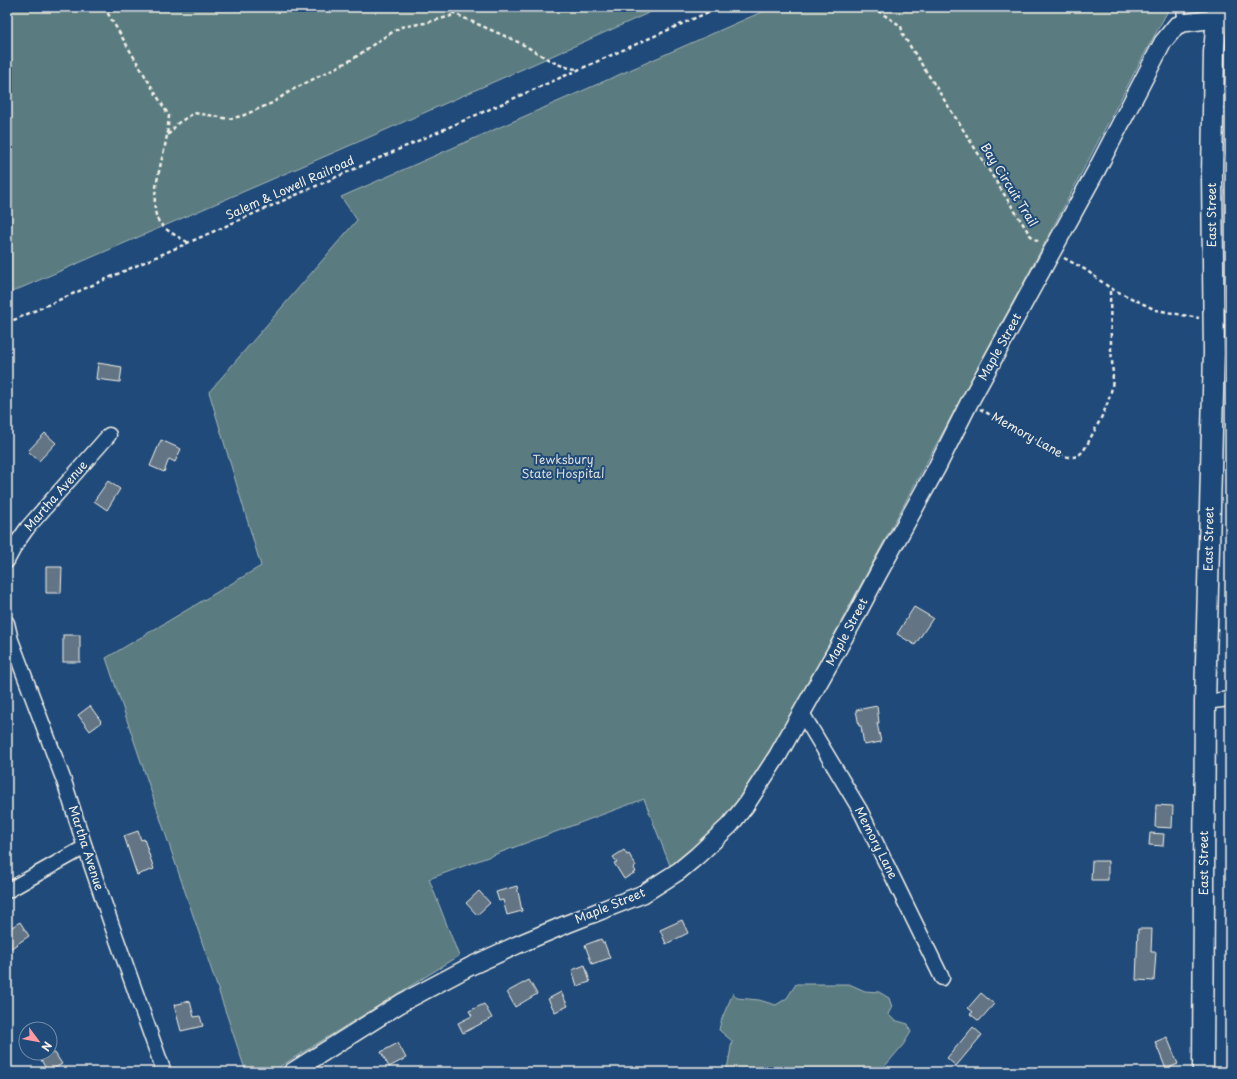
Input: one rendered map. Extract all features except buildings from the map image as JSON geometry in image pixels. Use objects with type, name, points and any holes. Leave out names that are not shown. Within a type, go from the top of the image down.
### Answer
[{"type":"main road","name":"East Street","points":[[1203,1072],[1205,702],[1214,353],[1212,175],[1214,52],[1217,13]]},
{"type":"street","name":"Maple Street","points":[[292,1072],[397,1006],[470,966],[567,924],[643,894],[679,871],[713,842],[730,825],[745,806],[778,755],[802,712],[936,469],[970,403],[1096,172],[1163,42],[1183,15],[1217,13]]},
{"type":"street","name":"Martha Avenue","points":[[7,561],[16,544],[28,527],[109,435]]},
{"type":"street","name":"Martha Avenue","points":[[7,623],[14,647],[64,781],[85,847],[164,1072]]},
{"type":"street","points":[[1205,702],[1230,699]]},
{"type":"street","name":"Memory Lane","points":[[802,712],[860,810],[942,978]]},
{"type":"street","points":[[7,891],[85,847]]},
{"type":"path","points":[[104,7],[169,116],[168,135],[157,185],[155,207],[157,219],[165,228],[189,243]]},
{"type":"path","points":[[447,7],[450,12],[532,49],[562,67],[572,69],[581,69],[720,7]]},
{"type":"path","name":"Bay Circuit Trail","points":[[872,7],[901,26],[904,35],[1030,235],[1052,252],[1086,270],[1110,288],[1156,310],[1193,317],[1213,317]]},
{"type":"path","points":[[168,135],[178,123],[194,113],[228,119],[242,116],[272,103],[292,90],[352,59],[401,27],[425,23],[451,16],[450,12]]},
{"type":"path","name":"Salem & Lowell Railroad","points":[[7,324],[581,69]]},
{"type":"path","name":"Memory Lane","points":[[970,403],[1062,455],[1069,458],[1080,455],[1086,448],[1111,394],[1113,376],[1110,288]]},
{"type":"green space","points":[[7,7],[662,7],[372,136],[7,294]]},
{"type":"green space","name":"Tewksbury State Hospital","points":[[773,7],[1170,7],[780,737],[739,802],[716,829],[671,868],[644,799],[429,879],[459,956],[271,1072],[246,1072],[106,658],[261,566],[209,392],[357,220],[341,197]]},
{"type":"green space","points":[[796,984],[849,984],[865,991],[879,992],[889,998],[892,1007],[888,1014],[894,1020],[908,1024],[911,1032],[903,1045],[880,1072],[725,1072],[732,1041],[719,1030],[723,1016],[733,993],[737,998],[759,1000],[776,1005],[787,998]]}]
